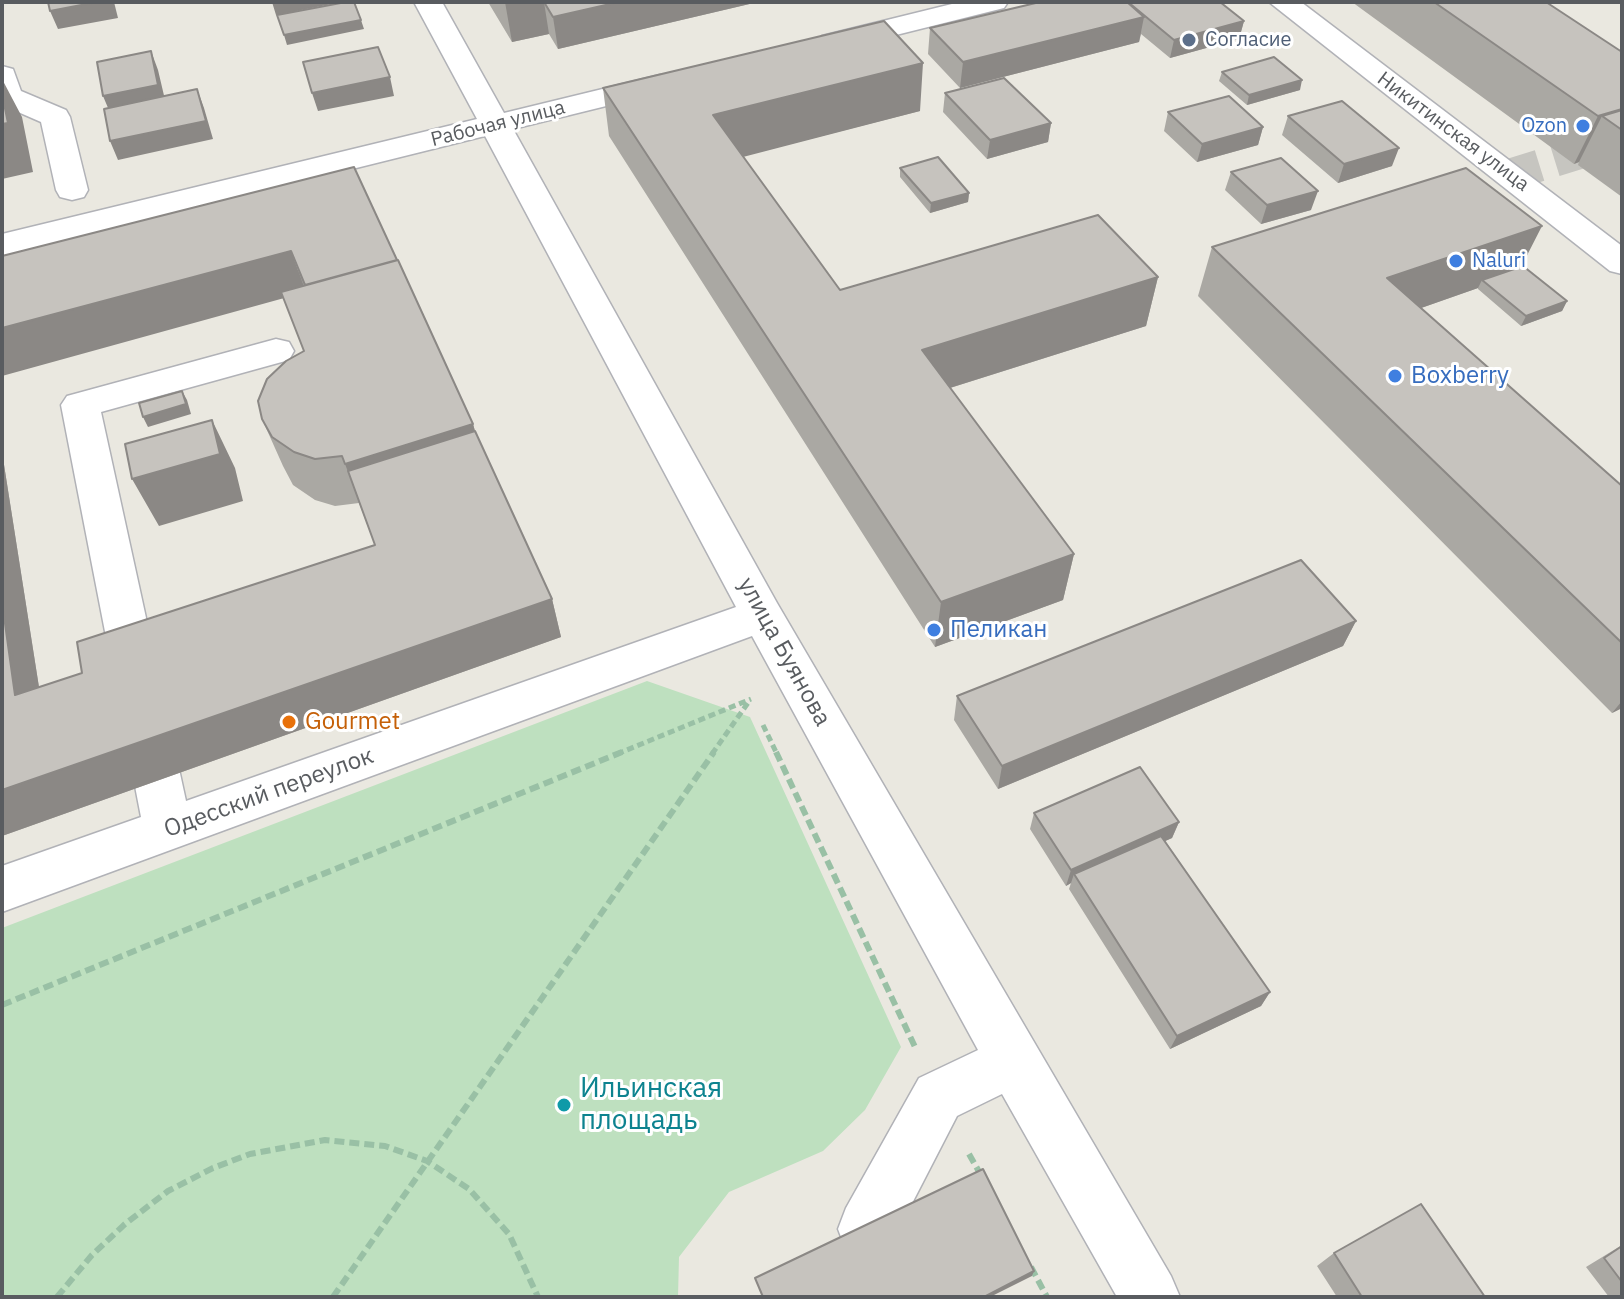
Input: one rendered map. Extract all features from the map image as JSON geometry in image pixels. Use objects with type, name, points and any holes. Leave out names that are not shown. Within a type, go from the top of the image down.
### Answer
[{"type":"street","name":"улица Буянова","points":[[428,2],[762,615],[1150,1297]]},
{"type":"street","points":[[798,50],[994,2]]},
{"type":"street","name":"Никитинская улица","points":[[1283,2],[1622,263]]},
{"type":"street","points":[[2,75],[7,96],[55,117],[72,190]]},
{"type":"street","name":"Рабочая улица","points":[[2,245],[693,76]]},
{"type":"street","points":[[168,829],[80,405],[276,351]]},
{"type":"street","name":"Одесский переулок","points":[[2,889],[762,615]]},
{"type":"street","points":[[867,1229],[938,1097],[1013,1061]]},
{"type":"path","points":[[2,1005],[751,699]]},
{"type":"path","points":[[751,699],[938,1097],[989,1190]]},
{"type":"path","points":[[333,1297],[751,699]]},
{"type":"path","points":[[57,1297],[92,1255],[158,1199],[213,1168],[250,1154],[325,1140],[385,1146],[427,1161],[469,1189],[509,1234],[538,1297]]},
{"type":"path","points":[[1025,1257],[1047,1297]]},
{"type":"green space","name":"Ильинская площадь","points":[[647,681],[750,717],[901,1047],[865,1110],[823,1151],[729,1192],[679,1257],[678,1297],[2,1297],[2,928]]},
{"type":"building","points":[[48,2],[97,2],[50,11]]},
{"type":"building","points":[[354,2],[361,20],[284,35],[277,15]]},
{"type":"building","points":[[544,2],[619,2],[553,17]]},
{"type":"building","points":[[1040,2],[1127,2],[1144,17],[963,62],[930,28]]},
{"type":"building","points":[[1128,2],[1220,2],[1244,21],[1174,40]]},
{"type":"building","points":[[1434,2],[1546,2],[1622,52],[1622,109],[1598,116]]},
{"type":"building","points":[[884,21],[923,63],[713,115],[840,290],[1098,215],[1158,277],[922,350],[1074,554],[941,602],[603,88]]},
{"type":"building","points":[[378,47],[390,77],[312,93],[303,62]]},
{"type":"building","points":[[151,51],[158,85],[103,96],[97,62]]},
{"type":"building","points":[[1274,57],[1302,80],[1249,95],[1222,72]]},
{"type":"building","points":[[1004,78],[1051,123],[990,140],[945,93]]},
{"type":"building","points":[[197,89],[206,121],[110,141],[104,109]]},
{"type":"building","points":[[2,94],[8,123],[2,124]]},
{"type":"building","points":[[1229,96],[1263,127],[1202,144],[1168,112]]},
{"type":"building","points":[[1342,101],[1399,148],[1344,164],[1288,116]]},
{"type":"building","points":[[1622,110],[1622,130],[1602,116]]},
{"type":"building","points":[[938,157],[969,193],[931,203],[900,168]]},
{"type":"building","points":[[1281,158],[1318,191],[1267,205],[1231,172]]},
{"type":"building","points":[[354,167],[397,260],[305,285],[291,251],[2,328],[2,256]]},
{"type":"building","points":[[1466,168],[1542,226],[1387,278],[1622,486],[1622,643],[1212,247]]},
{"type":"building","points":[[398,260],[473,424],[345,464],[342,456],[315,459],[294,452],[272,437],[262,419],[258,401],[267,379],[286,361],[304,351],[281,292]]},
{"type":"building","points":[[1523,266],[1567,301],[1526,316],[1482,280]]},
{"type":"building","points":[[182,391],[186,404],[143,417],[139,403]]},
{"type":"building","points":[[212,420],[220,454],[132,479],[125,444]]},
{"type":"building","points":[[475,431],[552,599],[2,790],[2,602],[15,695],[82,673],[77,642],[375,545],[348,471]]},
{"type":"building","points":[[1301,560],[1356,621],[1002,766],[957,696]]},
{"type":"building","points":[[1140,767],[1179,822],[1071,870],[1034,813]]},
{"type":"building","points":[[1161,836],[1270,992],[1177,1036],[1074,874]]},
{"type":"building","points":[[983,1169],[1034,1271],[984,1297],[763,1297],[755,1278]]},
{"type":"building","points":[[1421,1204],[1485,1297],[1362,1297],[1334,1253]]},
{"type":"building","points":[[1622,1246],[1622,1282],[1604,1258]]},
{"type":"tunnel","points":[[1509,175],[1622,140]]},
{"type":"place","name":"Согласие","points":[[1189,40]]},
{"type":"place","name":"Ozon","points":[[1583,126]]},
{"type":"place","name":"Naluri","points":[[1456,261]]},
{"type":"place","name":"Boxberry","points":[[1395,376]]},
{"type":"place","name":"Пеликан","points":[[934,630]]},
{"type":"place","name":"Gourmet","points":[[289,722]]},
{"type":"place","name":"Ильинская площадь","points":[[564,1105]]}]
